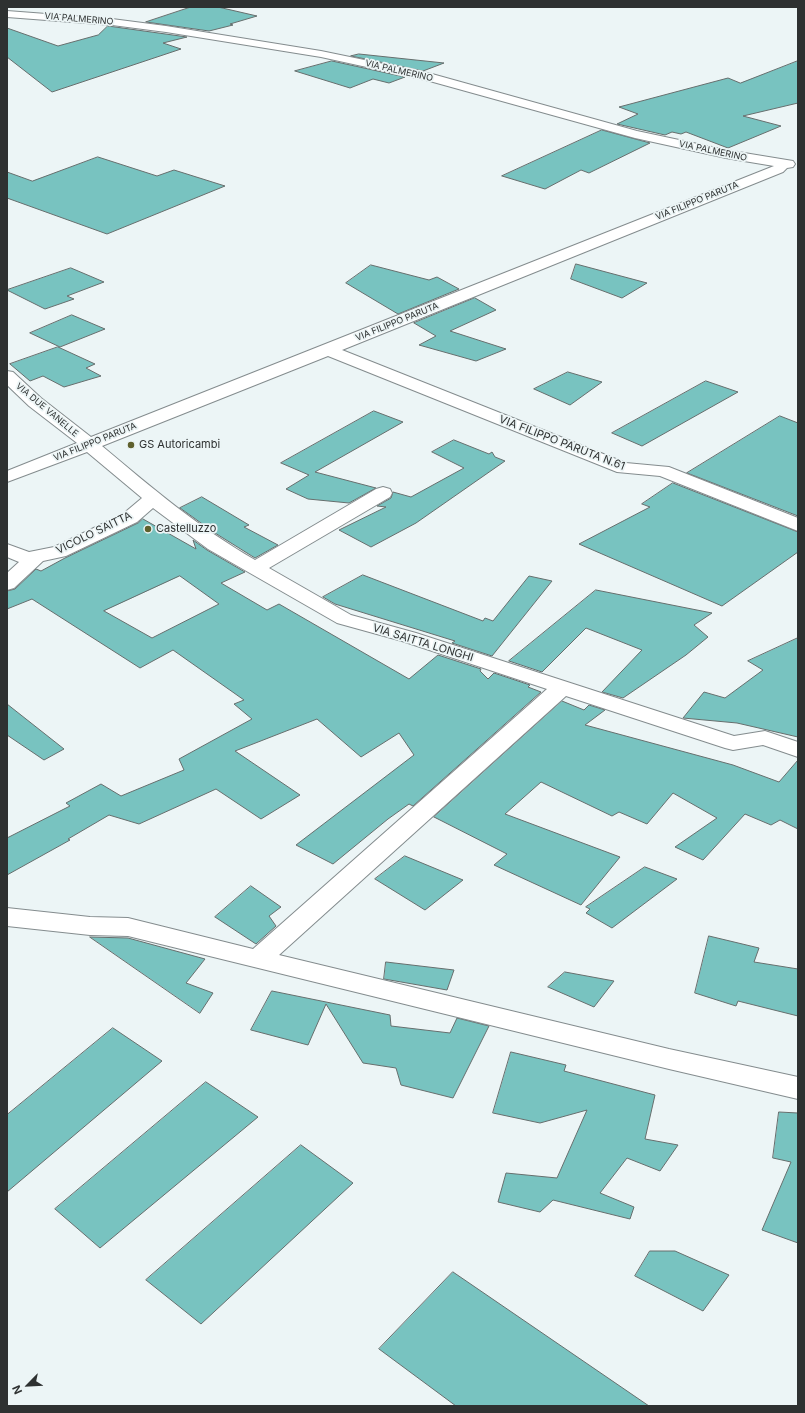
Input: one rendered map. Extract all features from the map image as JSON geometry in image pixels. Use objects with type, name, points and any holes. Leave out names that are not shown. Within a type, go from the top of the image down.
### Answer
[{"type":"street","name":"VIA PALMERINO","points":[[7,14],[120,23],[328,56],[428,78],[643,136],[787,166],[798,175]]},
{"type":"street","name":"VIA FILIPPO PARUTA","points":[[7,477],[787,166]]},
{"type":"street","name":"VIA FILIPPO PARUTA N.61","points":[[328,350],[623,468],[664,471],[798,524]]},
{"type":"street","name":"VIA DUE VANELLE","points":[[7,376],[35,402],[88,445]]},
{"type":"street","name":"VIA SAITTA LONGHI","points":[[88,445],[153,498],[215,545],[344,619],[409,637],[733,744],[765,738],[798,750]]},
{"type":"street","points":[[255,568],[383,493]]},
{"type":"street","name":"VICOLO SAITTA","points":[[7,550],[27,558],[59,552],[130,518],[153,498]]},
{"type":"street","points":[[7,584],[37,556]]},
{"type":"street","points":[[258,959],[562,688]]},
{"type":"street","points":[[7,917],[90,926],[128,927],[669,1059],[798,1088]]},
{"type":"building","points":[[191,7],[218,7],[257,16],[230,24],[233,25],[209,31],[146,22]]},
{"type":"building","points":[[108,26],[187,37],[163,43],[181,49],[52,92],[7,57],[7,28],[58,46],[98,35]]},
{"type":"building","points":[[359,54],[444,63],[423,71],[351,56]]},
{"type":"building","points":[[332,61],[405,77],[389,83],[373,79],[350,88],[295,71]]},
{"type":"building","points":[[798,61],[798,103],[743,116],[781,126],[728,148],[686,132],[681,134],[672,132],[665,135],[617,124],[638,114],[619,107],[728,78],[740,83]]},
{"type":"building","points":[[602,130],[650,143],[589,173],[581,170],[545,189],[502,176]]},
{"type":"building","points":[[98,157],[157,176],[174,170],[225,186],[107,234],[7,198],[7,172],[32,181]]},
{"type":"building","points":[[576,264],[647,283],[622,298],[571,279]]},
{"type":"building","points":[[371,265],[429,280],[437,277],[459,289],[398,314],[346,283]]},
{"type":"building","points":[[71,268],[104,282],[67,296],[74,299],[45,309],[7,290]]},
{"type":"building","points":[[475,298],[496,310],[450,331],[506,349],[476,361],[419,345],[436,336],[414,323]]},
{"type":"building","points":[[72,315],[105,329],[60,347],[30,333]]},
{"type":"building","points":[[58,347],[95,364],[86,368],[101,376],[64,387],[43,376],[30,381],[10,364]]},
{"type":"building","points":[[568,372],[602,382],[570,405],[534,389]]},
{"type":"building","points":[[706,381],[738,392],[642,446],[612,433]]},
{"type":"building","points":[[374,411],[403,422],[315,472],[376,488],[349,503],[308,499],[286,489],[309,475],[281,463]]},
{"type":"building","points":[[780,416],[798,423],[798,516],[687,473]]},
{"type":"building","points":[[454,440],[489,454],[492,452],[495,457],[505,461],[416,523],[371,547],[339,530],[386,507],[377,506],[391,498],[393,492],[411,497],[464,468],[432,452]]},
{"type":"building","points":[[673,483],[798,532],[798,552],[722,606],[579,544],[650,507],[642,504]]},
{"type":"building","points":[[202,497],[249,525],[244,527],[278,545],[255,558],[215,533],[180,508]]},
{"type":"building","points":[[143,519],[196,549],[193,540],[245,572],[221,583],[267,610],[279,604],[409,679],[438,655],[481,669],[480,671],[488,679],[494,673],[530,685],[528,687],[541,692],[413,806],[409,804],[388,819],[333,864],[296,845],[414,755],[399,733],[361,757],[317,719],[235,751],[300,795],[261,819],[216,789],[139,824],[109,815],[68,839],[70,840],[7,875],[7,838],[70,806],[66,803],[101,784],[121,796],[184,770],[179,759],[252,719],[234,704],[244,700],[173,650],[140,668],[32,599],[7,609],[7,591],[15,589],[36,569],[41,571],[138,523]],"holes":[[[180,576],[219,604],[152,638],[104,611]]]},
{"type":"building","points":[[363,575],[483,621],[485,618],[493,621],[529,576],[552,581],[492,656],[452,643],[455,641],[335,604],[323,597]]},
{"type":"building","points":[[596,590],[712,613],[694,625],[708,637],[686,655],[623,698],[602,692],[642,650],[586,628],[542,672],[509,661]]},
{"type":"building","points":[[798,638],[798,737],[737,723],[683,718],[704,692],[725,698],[763,670],[748,661]]},
{"type":"building","points":[[562,701],[584,710],[589,705],[605,710],[585,725],[733,765],[779,782],[798,760],[798,829],[780,820],[771,825],[745,814],[703,860],[675,847],[717,818],[673,793],[647,824],[619,812],[612,816],[541,782],[505,814],[620,857],[581,905],[494,865],[507,854],[434,817]]},
{"type":"building","points":[[7,704],[64,749],[44,760],[7,735]]},
{"type":"building","points":[[405,856],[463,880],[425,910],[375,879]]},
{"type":"building","points":[[645,867],[677,879],[612,928],[586,913],[590,909],[586,907]]},
{"type":"building","points":[[251,886],[281,907],[269,916],[276,926],[256,944],[215,917]]},
{"type":"building","points":[[709,936],[759,948],[754,962],[798,969],[798,1016],[738,1001],[736,1006],[695,993]]},
{"type":"building","points":[[90,937],[128,938],[205,959],[186,983],[213,993],[200,1013]]},
{"type":"building","points":[[386,962],[454,970],[447,990],[384,979]]},
{"type":"building","points":[[565,972],[614,981],[594,1007],[548,987]]},
{"type":"building","points":[[272,991],[390,1015],[391,1026],[450,1033],[457,1018],[489,1026],[453,1098],[401,1085],[396,1068],[363,1063],[326,1004],[308,1045],[251,1030]]},
{"type":"building","points":[[113,1028],[162,1061],[7,1192],[7,1115]]},
{"type":"building","points":[[511,1052],[566,1065],[564,1071],[655,1095],[645,1139],[678,1145],[660,1171],[627,1158],[600,1193],[634,1207],[630,1219],[553,1200],[540,1212],[498,1202],[506,1173],[557,1178],[587,1110],[540,1123],[493,1113]]},
{"type":"building","points":[[206,1082],[258,1117],[100,1248],[55,1209]]},
{"type":"building","points":[[779,1112],[798,1113],[798,1243],[762,1230],[791,1162],[773,1158]]},
{"type":"building","points":[[301,1145],[353,1183],[201,1324],[146,1280]]},
{"type":"building","points":[[650,1251],[675,1251],[729,1275],[703,1311],[635,1276]]},
{"type":"building","points":[[453,1272],[649,1406],[456,1406],[379,1349]]},
{"type":"place","name":"GS Autoricambi","points":[[131,445]]},
{"type":"place","name":"Castelluzzo","points":[[148,529]]}]
